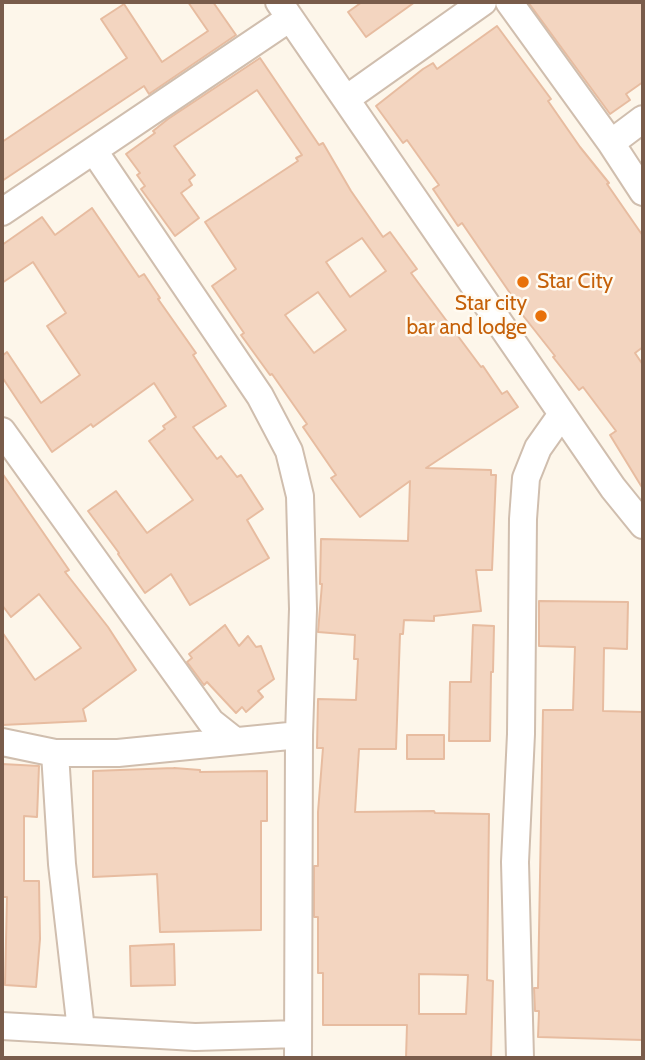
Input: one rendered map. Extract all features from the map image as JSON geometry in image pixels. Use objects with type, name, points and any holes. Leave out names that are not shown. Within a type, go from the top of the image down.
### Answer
[{"type":"street","points":[[346,99],[483,2]]},
{"type":"street","points":[[509,2],[643,192]]},
{"type":"street","points":[[2,212],[93,151],[285,10],[613,488],[643,525]]},
{"type":"street","points":[[611,143],[643,119]]},
{"type":"street","points":[[2,1026],[298,1046],[299,735],[303,609],[300,496],[289,451],[260,396],[93,151]]},
{"type":"street","points":[[520,1058],[515,862],[526,478],[538,448],[562,414]]},
{"type":"street","points":[[2,431],[211,722],[235,741]]},
{"type":"street","points":[[2,742],[55,753],[118,753],[299,735]]},
{"type":"street","points":[[55,753],[62,864],[81,1030]]},
{"type":"building","points":[[188,2],[213,2],[236,35],[149,94],[144,86],[2,181],[2,142],[127,58],[101,19],[124,4],[162,62],[208,31]]},
{"type":"building","points":[[362,2],[415,2],[366,37],[348,12]]},
{"type":"building","points":[[528,2],[643,2],[643,82],[626,94],[630,100],[610,114]]},
{"type":"building","points":[[497,26],[551,99],[548,101],[609,183],[607,184],[643,236],[643,347],[635,353],[643,365],[643,489],[610,435],[616,431],[583,387],[579,390],[553,357],[555,356],[521,313],[523,312],[462,223],[458,226],[433,189],[439,185],[407,140],[403,143],[376,106],[423,69],[433,63],[437,69]]},
{"type":"building","points":[[260,58],[319,145],[323,143],[351,191],[383,237],[390,232],[417,269],[411,273],[502,394],[507,391],[518,407],[426,468],[491,470],[491,475],[496,475],[492,570],[476,570],[481,611],[434,616],[434,621],[404,620],[403,634],[400,634],[396,749],[359,749],[355,812],[434,811],[489,814],[487,980],[493,981],[491,1058],[406,1058],[407,1025],[323,1025],[323,973],[318,973],[318,917],[314,917],[314,866],[318,866],[318,812],[323,748],[317,748],[318,699],[356,700],[358,659],[354,659],[355,635],[318,632],[322,584],[321,539],[408,541],[410,481],[360,517],[331,478],[336,475],[303,427],[307,424],[241,335],[244,333],[212,286],[236,269],[205,222],[298,161],[296,158],[302,155],[257,90],[174,146],[195,175],[189,180],[192,185],[181,193],[199,218],[175,236],[141,189],[145,186],[137,175],[140,173],[126,154],[155,133],[153,131]],"holes":[[[362,238],[386,271],[350,297],[326,262]],[[318,292],[346,330],[314,353],[285,315]],[[419,974],[468,975],[466,1014],[419,1014]]]},
{"type":"building","points":[[92,208],[139,277],[144,274],[196,353],[193,355],[226,406],[193,427],[217,459],[221,456],[237,477],[241,475],[263,509],[247,520],[269,558],[190,605],[171,574],[145,593],[88,511],[116,491],[147,533],[193,500],[149,441],[176,417],[154,383],[93,427],[91,424],[52,452],[2,377],[2,356],[7,352],[41,403],[80,375],[47,326],[66,313],[33,262],[2,283],[2,245],[42,217],[55,235]]},
{"type":"building","points":[[2,473],[69,570],[65,572],[108,627],[136,670],[83,709],[86,721],[2,725],[2,632],[35,680],[81,648],[39,594],[11,617],[2,605]]},
{"type":"building","points":[[539,601],[628,602],[627,649],[604,648],[603,711],[643,712],[643,1040],[538,1037],[539,1011],[535,1011],[534,988],[538,988],[543,710],[573,710],[575,647],[539,646]]},
{"type":"building","points":[[225,625],[239,646],[248,636],[256,647],[261,646],[274,679],[258,691],[263,697],[246,712],[242,707],[236,713],[207,682],[204,685],[187,662],[192,658],[189,654]]},
{"type":"building","points":[[473,625],[494,626],[490,741],[449,741],[450,682],[471,682]]},
{"type":"building","points":[[407,735],[444,735],[444,759],[407,759]]},
{"type":"building","points":[[2,764],[39,766],[37,817],[24,816],[24,881],[39,881],[40,939],[36,987],[5,985],[7,897],[2,897]]},
{"type":"building","points":[[174,768],[200,772],[267,771],[267,821],[261,821],[261,930],[160,932],[157,874],[93,877],[93,771]]},
{"type":"building","points":[[174,944],[175,985],[131,986],[130,946]]},
{"type":"place","name":"Star City","points":[[523,282]]},
{"type":"place","name":"Star city bar and lodge","points":[[541,316]]}]
